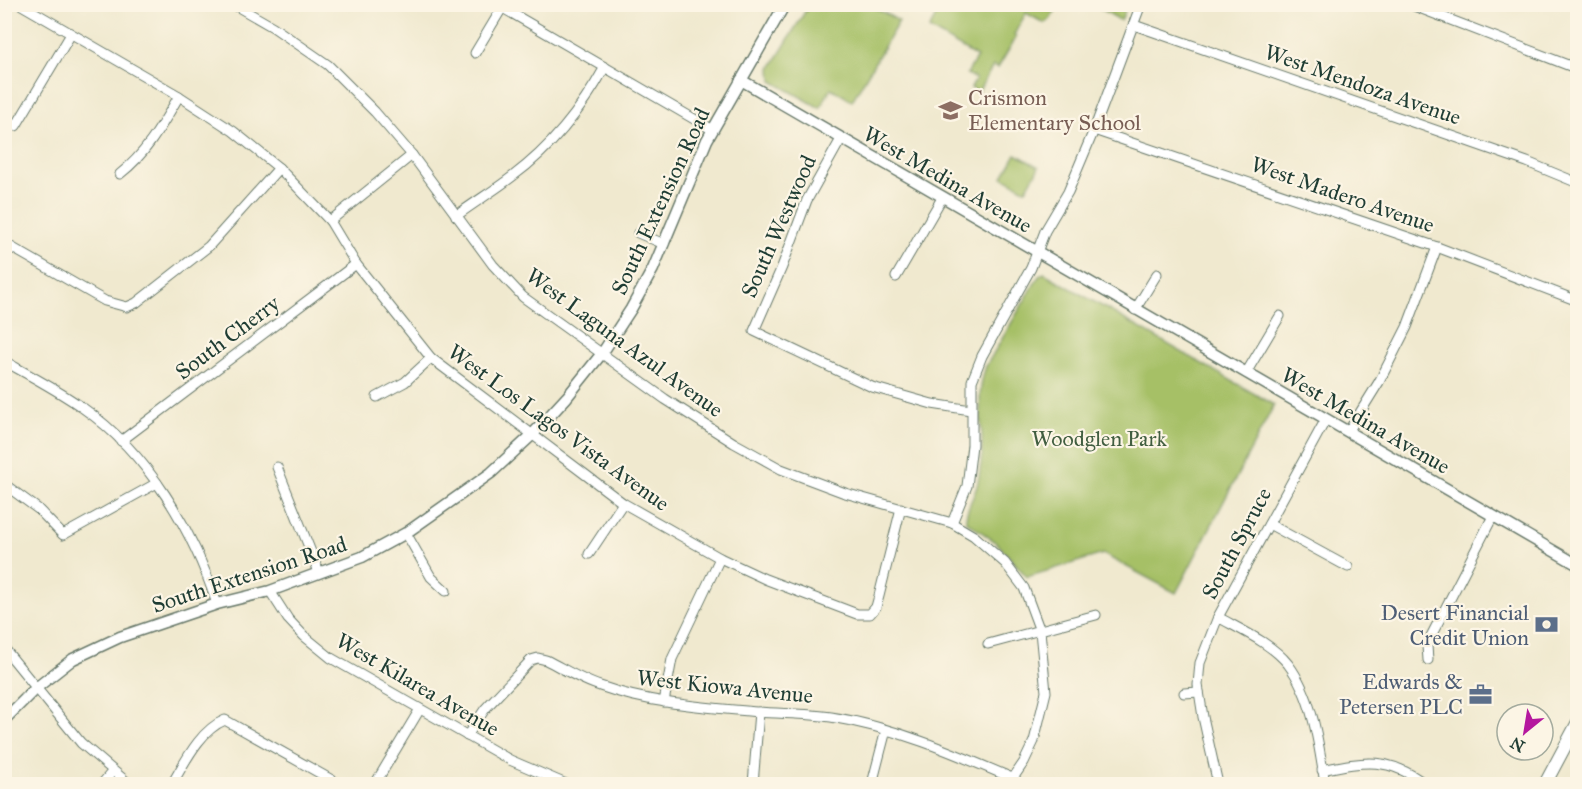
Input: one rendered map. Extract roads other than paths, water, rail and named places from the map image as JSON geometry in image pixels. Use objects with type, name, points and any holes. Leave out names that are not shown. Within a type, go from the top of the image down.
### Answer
[{"type":"main road","points":[[1545,784],[1578,722]]},
{"type":"street","name":"West Los Lagos Vista Avenue","points":[[20,4],[179,96],[233,131],[279,168],[330,221],[356,264],[431,358],[623,503],[720,558],[765,579],[857,614],[870,614],[876,607],[901,508]]},
{"type":"street","name":"West Laguna Azul Avenue","points":[[233,4],[273,27],[328,65],[375,112],[412,155],[493,265],[523,297],[675,405],[734,443],[781,469],[845,494],[951,523],[974,536],[1005,563],[1024,588],[1040,631],[1046,692],[1034,741],[1011,781]]},
{"type":"street","name":"South Extension Road","points":[[4,720],[36,688],[74,659],[120,637],[217,604],[270,591],[362,557],[406,533],[491,473],[532,435],[567,397],[603,352],[631,309],[664,244],[695,166],[713,130],[785,4]]},
{"type":"street","points":[[951,523],[967,486],[972,445],[972,381],[982,357],[1038,254],[1045,231],[1068,192],[1141,4]]},
{"type":"street","points":[[1409,4],[1578,69]]},
{"type":"street","points":[[475,53],[499,6],[713,130]]},
{"type":"street","name":"West Mendoza Avenue","points":[[1134,25],[1527,162],[1578,183]]},
{"type":"street","points":[[4,119],[16,126],[71,34]]},
{"type":"street","points":[[456,216],[513,176],[547,146],[572,119],[605,67]]},
{"type":"street","name":"West Medina Avenue","points":[[741,81],[1578,565]]},
{"type":"street","points":[[120,174],[134,164],[150,145],[179,96]]},
{"type":"street","name":"West Madero Avenue","points":[[1094,130],[1437,247],[1577,300]]},
{"type":"street","name":"South Westwood","points":[[841,139],[807,200],[782,267],[754,331],[872,387],[932,404],[971,410]]},
{"type":"street","points":[[330,221],[412,155]]},
{"type":"street","points":[[4,243],[105,301],[128,307],[209,246],[279,168]]},
{"type":"street","points":[[897,278],[942,198]]},
{"type":"street","points":[[638,233],[664,244]]},
{"type":"street","points":[[1348,432],[1379,382],[1407,327],[1437,247]]},
{"type":"street","name":"South Cherry","points":[[121,441],[356,264]]},
{"type":"street","points":[[1135,310],[1157,274]]},
{"type":"street","points":[[1246,374],[1280,316]]},
{"type":"street","points":[[377,397],[405,382],[431,358]]},
{"type":"street","points":[[4,361],[84,408],[121,441],[157,483],[186,528],[206,571],[217,604]]},
{"type":"street","name":"South Spruce","points":[[1218,784],[1199,692],[1200,663],[1218,617],[1326,419]]},
{"type":"street","points":[[277,466],[320,572]]},
{"type":"street","points":[[4,484],[38,508],[63,535],[157,483]]},
{"type":"street","points":[[589,554],[623,503]]},
{"type":"street","points":[[1428,660],[1427,646],[1430,638],[1493,516]]},
{"type":"street","points":[[1269,524],[1348,567]]},
{"type":"street","points":[[406,533],[431,577],[446,591]]},
{"type":"street","points":[[664,702],[672,659],[720,558]]},
{"type":"street","name":"West Kilarea Avenue","points":[[270,591],[288,619],[304,636],[331,658],[510,760],[566,784]]},
{"type":"street","points":[[988,644],[1096,615]]},
{"type":"street","points":[[1218,617],[1268,647],[1287,663],[1300,685],[1311,714],[1325,784]]},
{"type":"street","points":[[4,648],[81,743],[112,772],[129,784]]},
{"type":"street","name":"West Kiowa Avenue","points":[[467,736],[494,698],[531,660],[538,658],[597,686],[664,702],[830,717],[886,730],[948,750],[1011,781]]},
{"type":"street","points":[[1184,693],[1199,692]]},
{"type":"street","points":[[375,784],[420,709]]},
{"type":"street","points":[[753,784],[759,712]]},
{"type":"street","points":[[172,784],[192,751],[216,724],[225,720],[339,784]]},
{"type":"street","points":[[872,784],[886,730]]},
{"type":"street","points":[[1322,770],[1362,762],[1383,763],[1425,784]]},
{"type":"street","points":[[102,784],[112,772]]},
{"type":"place","name":"Crismon Elementary School","points":[[950,110]]},
{"type":"place","name":"Desert Financial Credit Union","points":[[1547,625]]},
{"type":"place","name":"Edwards & Petersen PLC","points":[[1481,694]]},
{"type":"park label","name":"Woodglen Park","points":[[1099,438]]}]
